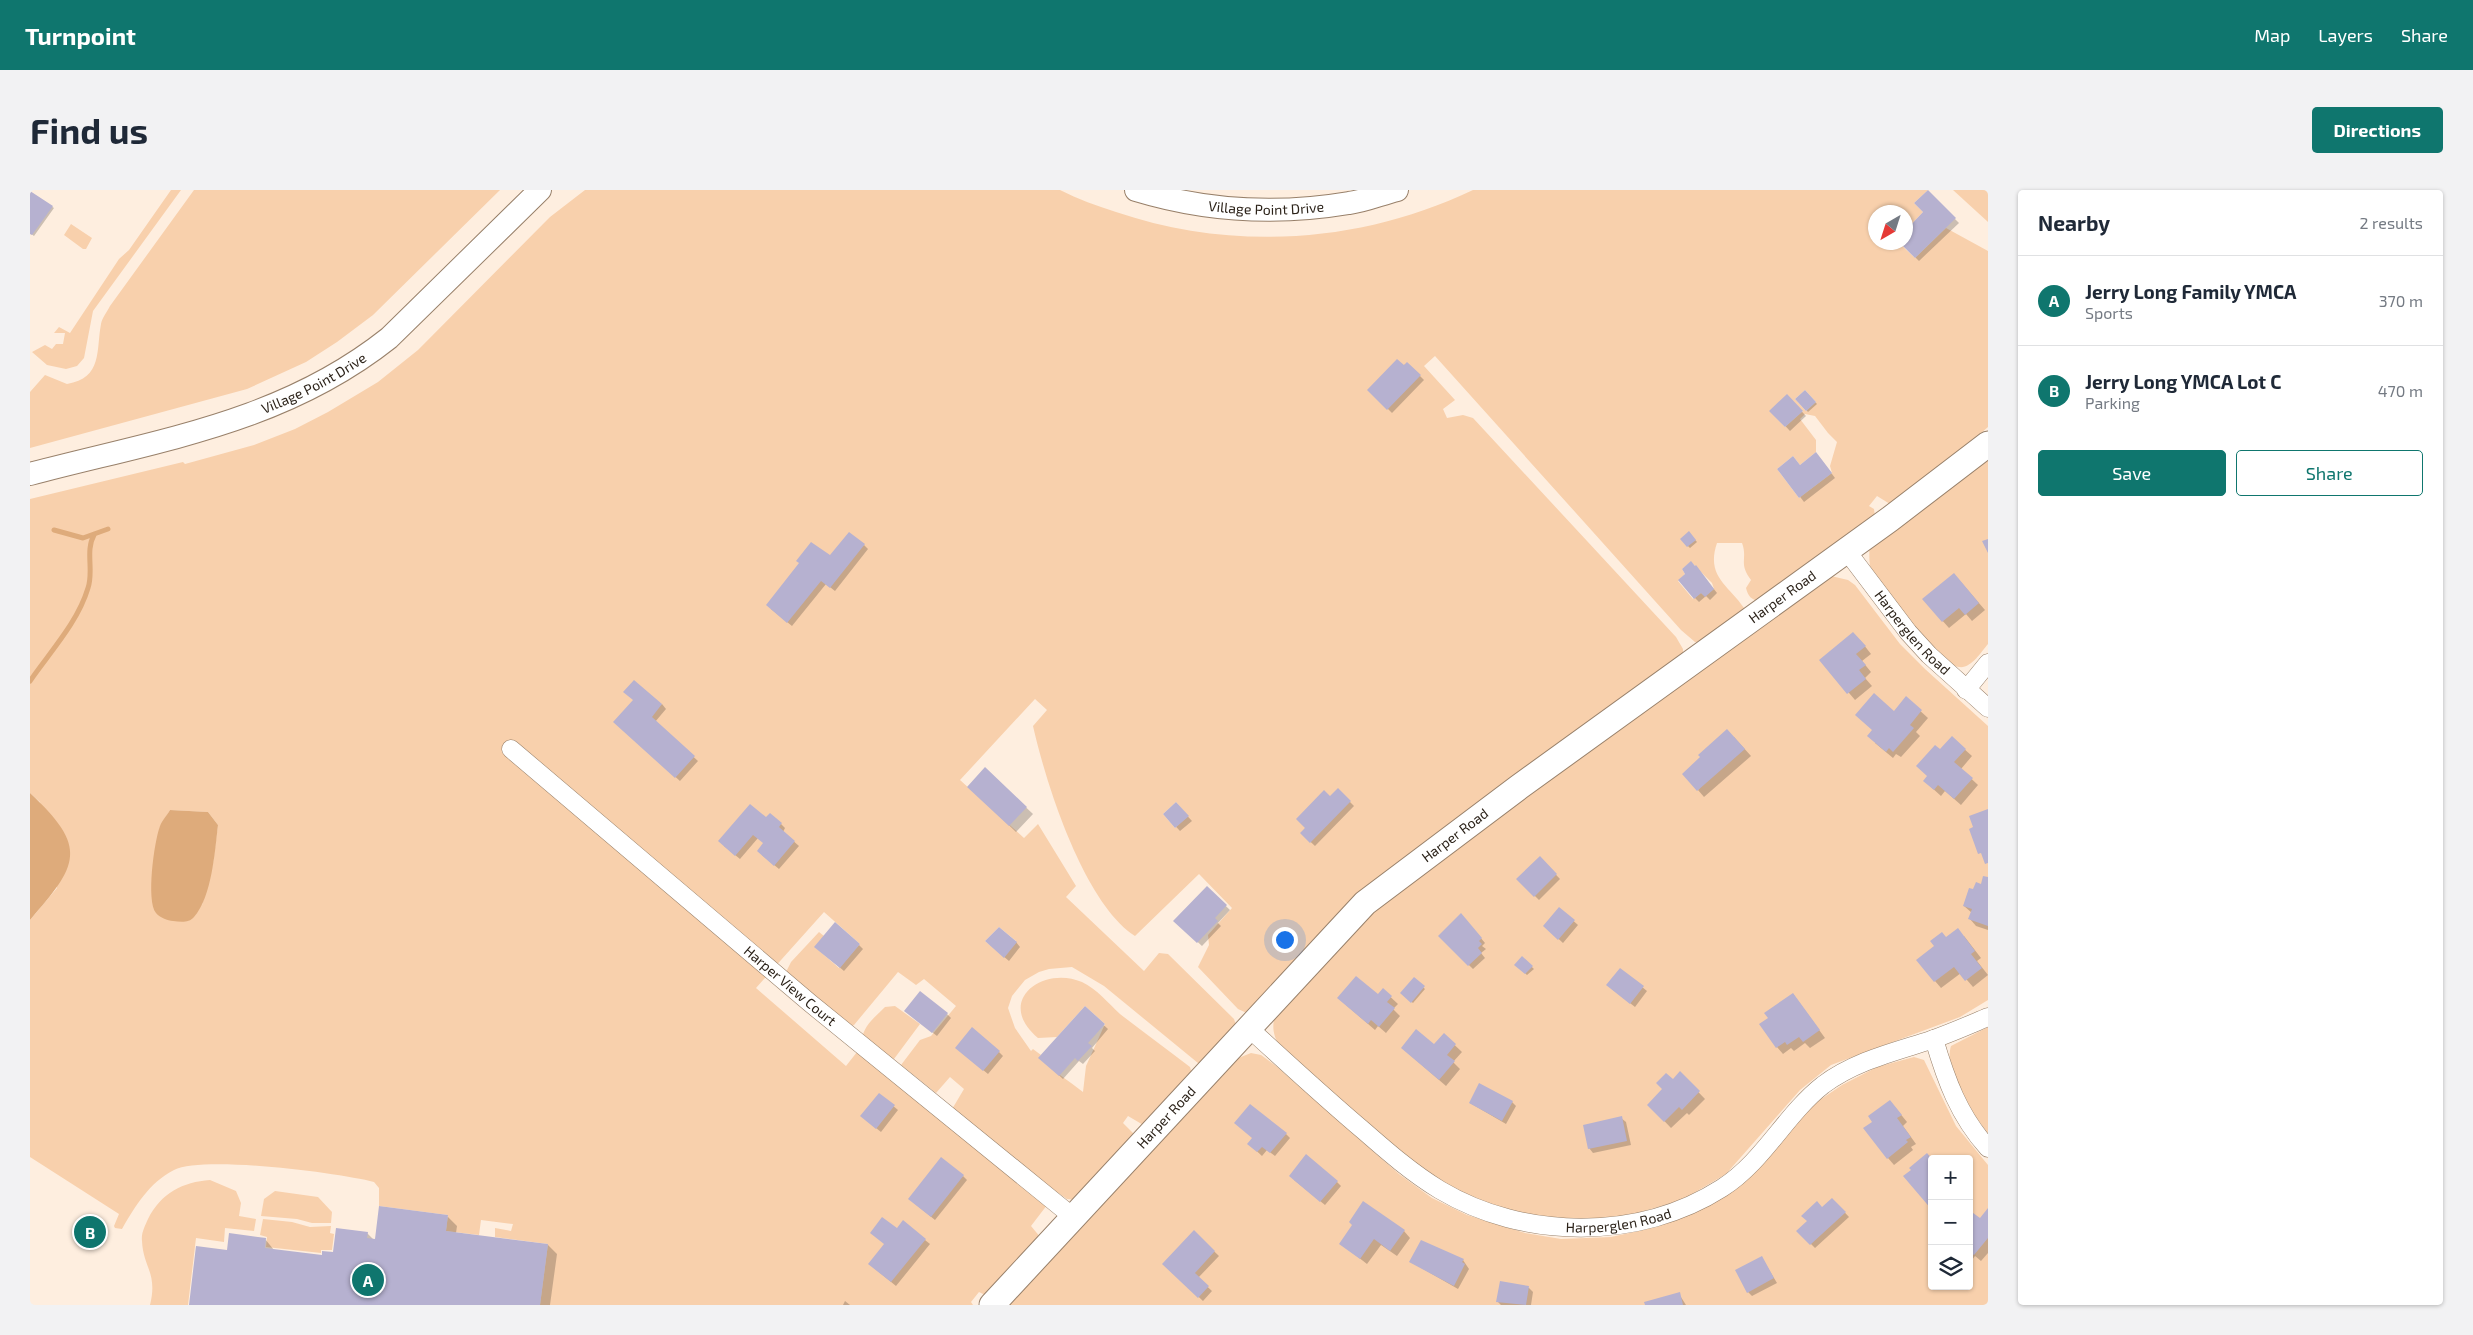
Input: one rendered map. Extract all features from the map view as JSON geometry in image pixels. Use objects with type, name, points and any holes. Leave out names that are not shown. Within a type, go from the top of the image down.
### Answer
[{"type":"main road","name":"Harper Road","points":[[992,1305],[1250,1029],[1364,903],[1497,803],[1846,550],[1988,444]]},
{"type":"street","name":"Village Point Drive","points":[[30,474],[249,416],[323,384],[389,338],[540,190]]},
{"type":"street","name":"Village Point Drive","points":[[1136,190],[1161,198],[1231,209],[1290,210],[1350,203],[1397,190]]},
{"type":"street","name":"Harperglen Road","points":[[1846,550],[1908,632],[1966,690],[1988,708]]},
{"type":"street","points":[[1966,690],[1988,663]]},
{"type":"street","name":"Harper View Court","points":[[511,749],[810,1002],[1073,1217]]},
{"type":"street","name":"Harperglen Road","points":[[1250,1029],[1385,1150],[1440,1190],[1502,1217],[1566,1228],[1600,1228],[1632,1224],[1664,1215],[1694,1203],[1721,1189],[1762,1155],[1809,1098],[1839,1074],[1866,1061],[1934,1039],[1988,1017]]},
{"type":"street","points":[[1934,1039],[1957,1106],[1972,1130],[1988,1148]]},
{"type":"shaded area","points":[[171,190],[181,190],[93,311],[84,358],[77,366],[66,369],[47,365],[32,352],[45,345],[52,349],[56,344],[63,344],[65,333],[54,333],[59,327],[70,333],[119,259],[129,250]]},
{"type":"shaded area","points":[[194,190],[500,190],[373,315],[306,362],[247,389],[30,448],[30,392],[45,375],[67,384],[79,381],[87,376],[96,362],[102,320],[110,306]]},
{"type":"shaded area","points":[[585,190],[1060,190],[1116,212],[1161,225],[1206,233],[1252,237],[1297,236],[1342,231],[1387,221],[1431,208],[1473,190],[1928,190],[1914,203],[1923,212],[1913,223],[1913,205],[1868,205],[1868,250],[1906,250],[1915,258],[1946,228],[1988,251],[1988,427],[1965,447],[1890,504],[1877,496],[1869,506],[1874,509],[1875,517],[1760,601],[1752,599],[1746,588],[1751,580],[1744,565],[1744,548],[1742,543],[1717,543],[1714,565],[1717,573],[1721,581],[1746,611],[1702,643],[1695,642],[1681,630],[1435,356],[1424,366],[1455,400],[1443,409],[1447,418],[1463,415],[1473,418],[1676,637],[1683,649],[1683,657],[1249,1014],[1238,1009],[1198,967],[1209,945],[1208,935],[1232,908],[1199,874],[1135,936],[1117,920],[1099,897],[1070,840],[1047,779],[1033,726],[1047,710],[1035,699],[960,780],[1024,838],[1038,824],[1076,886],[1066,897],[1144,971],[1159,953],[1168,954],[1234,1019],[1237,1028],[1203,1064],[1198,1063],[1104,986],[1072,967],[1049,969],[1025,980],[1012,996],[1008,1008],[1015,1028],[1031,1051],[1033,1049],[1041,1055],[1039,1058],[1044,1063],[1083,1092],[1086,1066],[1105,1024],[1085,1006],[1057,1037],[1038,1038],[1026,1024],[1021,1011],[1022,1000],[1029,990],[1039,982],[1052,978],[1067,978],[1087,985],[1120,1014],[1190,1067],[1192,1074],[1145,1126],[1128,1116],[1123,1123],[1136,1136],[1077,1200],[1067,1199],[1057,1192],[1031,1226],[1041,1238],[987,1296],[979,1292],[971,1302],[973,1305],[540,1305],[548,1244],[495,1237],[495,1228],[511,1231],[513,1224],[481,1220],[479,1235],[446,1231],[448,1215],[379,1206],[379,1188],[374,1182],[332,1174],[272,1167],[213,1164],[190,1166],[174,1170],[157,1181],[138,1203],[122,1229],[115,1228],[114,1226],[119,1214],[30,1157],[30,920],[57,888],[40,802],[30,793],[30,499],[183,462],[185,464],[254,445],[295,429],[328,412],[378,382],[418,350],[550,217]],"holes":[[[1805,390],[1816,402],[1806,411],[1795,399]],[[1770,411],[1803,411],[1785,427]],[[1805,414],[1815,416],[1837,442],[1830,466],[1832,473],[1799,498],[1777,469],[1793,456],[1800,465],[1816,452],[1816,440],[1800,419]],[[1691,562],[1712,583],[1714,589],[1705,596],[1701,593],[1693,599],[1678,581],[1685,574],[1682,569]],[[1176,802],[1188,816],[1175,828],[1163,814]],[[170,810],[208,812],[218,825],[213,863],[202,905],[154,865],[160,827]],[[824,912],[860,944],[839,968],[815,947],[824,936],[819,932],[791,962],[786,972],[849,1027],[854,1025],[898,972],[916,985],[924,979],[956,1006],[931,1036],[920,1040],[901,1065],[936,1093],[950,1077],[964,1089],[945,1121],[857,1052],[846,1066],[756,988]],[[999,927],[1016,941],[1004,957],[985,941]]]},
{"type":"shaded area","points":[[1953,190],[1986,190],[1988,192],[1988,222]]},
{"type":"shaded area","points":[[71,224],[92,238],[86,249],[83,249],[64,235]]},
{"type":"shaded area","points":[[1988,458],[1988,644],[1972,663],[1959,667],[1938,654],[1898,610],[1871,568],[1869,544]]},
{"type":"shaded area","points":[[1831,576],[1848,580],[1855,585],[1900,644],[1988,726],[1988,1000],[1960,1017],[1831,1065],[1800,1090],[1726,1174],[1682,1200],[1620,1218],[1556,1220],[1499,1208],[1429,1178],[1280,1047],[1273,1028],[1278,1008],[1391,893]]},
{"type":"shaded area","points":[[30,793],[62,828],[69,843],[70,856],[67,870],[59,885],[30,920]]},
{"type":"shaded area","points":[[170,810],[208,812],[218,825],[212,873],[205,898],[194,917],[185,922],[169,920],[159,916],[153,906],[151,884],[153,857],[161,824]]},
{"type":"shaded area","points":[[895,1006],[920,1024],[891,1063],[862,1039],[865,1029],[874,1017],[885,1007]]},
{"type":"shaded area","points":[[1988,1027],[1988,1133],[1960,1092],[1951,1068],[1950,1056],[1951,1046]]},
{"type":"shaded area","points":[[1251,1053],[1261,1055],[1276,1066],[1399,1174],[1432,1198],[1467,1215],[1525,1233],[1561,1239],[1611,1237],[1657,1227],[1714,1203],[1739,1187],[1814,1104],[1842,1085],[1877,1067],[1914,1057],[1924,1060],[1956,1126],[1988,1165],[1988,1305],[1008,1305],[1231,1061]]},
{"type":"shaded area","points":[[210,1180],[236,1191],[241,1203],[239,1216],[256,1219],[254,1231],[225,1228],[224,1242],[196,1238],[188,1305],[150,1305],[152,1285],[143,1250],[142,1238],[148,1219],[159,1202],[174,1190],[191,1183]]},
{"type":"shaded area","points":[[275,1191],[318,1197],[332,1212],[331,1223],[312,1223],[297,1219],[261,1216],[264,1199]]},
{"type":"shaded area","points":[[263,1219],[292,1222],[310,1227],[331,1226],[330,1233],[334,1234],[332,1250],[321,1250],[321,1253],[266,1247],[267,1237],[260,1235]]},
{"type":"building","points":[[1928,190],[1956,218],[1915,258],[1907,250],[1913,250],[1913,223],[1923,212],[1914,203]]},
{"type":"building","points":[[30,191],[53,206],[32,235],[30,234]]},
{"type":"building","points":[[1397,359],[1404,365],[1407,362],[1421,375],[1387,410],[1367,390]]},
{"type":"building","points":[[1805,390],[1816,402],[1806,411],[1795,399]]},
{"type":"building","points":[[1787,394],[1803,411],[1785,427],[1769,411]]},
{"type":"building","points":[[1816,452],[1832,473],[1799,498],[1777,469],[1793,456],[1800,465]]},
{"type":"building","points":[[1689,531],[1696,540],[1687,547],[1680,539]]},
{"type":"building","points":[[849,532],[865,544],[830,588],[821,581],[787,623],[766,605],[799,563],[796,561],[811,542],[830,555]]},
{"type":"building","points":[[1988,539],[1988,553],[1982,541]]},
{"type":"building","points":[[1691,561],[1714,589],[1705,597],[1701,593],[1694,599],[1678,580],[1685,574],[1682,569]]},
{"type":"building","points":[[1954,573],[1979,603],[1965,615],[1959,608],[1942,622],[1922,599]]},
{"type":"building","points":[[1853,632],[1866,646],[1856,654],[1866,665],[1859,670],[1866,679],[1847,694],[1819,660]]},
{"type":"building","points":[[634,680],[662,704],[652,717],[695,756],[675,778],[613,722],[633,700],[623,692]]},
{"type":"building","points":[[1874,693],[1894,711],[1906,696],[1922,710],[1910,725],[1914,728],[1893,752],[1889,748],[1886,752],[1867,736],[1872,730],[1855,715]]},
{"type":"building","points":[[1727,729],[1745,749],[1697,791],[1682,774],[1700,757],[1698,755]]},
{"type":"building","points":[[1952,736],[1966,749],[1954,762],[1973,778],[1954,799],[1938,785],[1934,790],[1923,781],[1927,776],[1916,766],[1935,745],[1940,749]]},
{"type":"building","points":[[985,767],[1027,807],[1009,826],[967,787]]},
{"type":"building","points":[[1338,788],[1351,801],[1310,843],[1300,833],[1305,828],[1296,819],[1324,790],[1330,796]]},
{"type":"building","points":[[1176,802],[1189,816],[1175,828],[1163,814]]},
{"type":"building","points":[[750,804],[766,817],[770,813],[782,823],[779,827],[795,841],[774,866],[757,851],[763,843],[753,835],[735,856],[718,841]]},
{"type":"building","points":[[1988,809],[1988,863],[1985,864],[1981,853],[1978,854],[1969,829],[1973,827],[1969,816]]},
{"type":"building","points":[[1540,856],[1557,874],[1534,897],[1516,879]]},
{"type":"building","points":[[1983,876],[1988,877],[1988,926],[1968,919],[1972,909],[1963,906],[1969,888],[1973,889],[1976,882],[1981,884]]},
{"type":"building","points":[[1207,886],[1227,905],[1215,918],[1218,921],[1197,943],[1173,921]]},
{"type":"building","points":[[1559,907],[1575,920],[1558,940],[1543,926]]},
{"type":"building","points":[[1461,913],[1482,938],[1479,941],[1482,944],[1478,948],[1482,953],[1468,966],[1438,936]]},
{"type":"building","points":[[835,922],[860,944],[840,968],[814,947]]},
{"type":"building","points":[[999,927],[1017,942],[1004,958],[985,941]]},
{"type":"building","points":[[1958,928],[1975,951],[1971,954],[1982,968],[1965,981],[1954,967],[1934,982],[1916,960],[1934,946],[1930,941],[1942,932],[1946,937]]},
{"type":"building","points":[[1522,956],[1533,966],[1525,974],[1514,965]]},
{"type":"building","points":[[1620,968],[1644,986],[1630,1004],[1606,985]]},
{"type":"building","points":[[1356,976],[1378,994],[1383,988],[1392,996],[1387,1002],[1395,1008],[1379,1027],[1371,1020],[1368,1024],[1337,998]]},
{"type":"building","points":[[1414,977],[1425,986],[1411,1003],[1400,993]]},
{"type":"building","points":[[920,991],[948,1013],[932,1033],[904,1011]]},
{"type":"building","points":[[1793,993],[1820,1030],[1803,1042],[1799,1037],[1787,1045],[1785,1042],[1776,1048],[1759,1024],[1768,1018],[1764,1013]]},
{"type":"building","points":[[1085,1006],[1105,1024],[1088,1043],[1092,1046],[1078,1061],[1075,1058],[1059,1076],[1038,1058]]},
{"type":"building","points":[[972,1027],[1000,1051],[983,1071],[955,1048]]},
{"type":"building","points":[[1416,1029],[1434,1044],[1444,1033],[1456,1044],[1447,1055],[1455,1061],[1439,1080],[1401,1048]]},
{"type":"building","points":[[1680,1071],[1700,1091],[1682,1110],[1679,1107],[1664,1122],[1647,1105],[1662,1089],[1656,1083],[1666,1073],[1673,1079]]},
{"type":"building","points":[[1479,1083],[1513,1101],[1502,1121],[1469,1103]]},
{"type":"building","points":[[879,1093],[895,1105],[876,1129],[860,1116]]},
{"type":"building","points":[[1890,1100],[1902,1115],[1897,1118],[1911,1137],[1906,1140],[1908,1142],[1887,1159],[1863,1128],[1872,1122],[1868,1116]]},
{"type":"building","points":[[1250,1104],[1287,1133],[1270,1153],[1262,1147],[1257,1152],[1247,1144],[1252,1138],[1234,1123]]},
{"type":"building","points":[[1622,1116],[1627,1141],[1588,1149],[1583,1125]]},
{"type":"building","points":[[1927,1153],[1929,1155],[1928,1205],[1903,1176],[1911,1170],[1909,1168]]},
{"type":"building","points":[[1306,1154],[1338,1181],[1320,1202],[1289,1176]]},
{"type":"building","points":[[941,1157],[964,1175],[931,1217],[908,1199]]},
{"type":"building","points":[[1832,1198],[1846,1212],[1810,1245],[1796,1231],[1807,1221],[1801,1216],[1817,1201],[1822,1207]]},
{"type":"building","points":[[1363,1201],[1405,1230],[1390,1251],[1374,1239],[1360,1259],[1339,1244],[1352,1225],[1349,1222]]},
{"type":"building","points":[[379,1206],[448,1215],[446,1231],[548,1244],[540,1305],[189,1305],[196,1246],[227,1250],[229,1233],[266,1238],[265,1248],[322,1255],[322,1251],[333,1252],[336,1228],[368,1232],[367,1238],[375,1239]]},
{"type":"building","points":[[1988,1208],[1988,1238],[1974,1255],[1973,1213],[1980,1218]]},
{"type":"building","points":[[882,1217],[897,1228],[903,1220],[926,1239],[891,1282],[868,1264],[884,1244],[870,1233]]},
{"type":"building","points":[[1194,1230],[1215,1251],[1195,1273],[1209,1286],[1198,1298],[1162,1264]]},
{"type":"building","points":[[1421,1240],[1464,1259],[1462,1262],[1465,1264],[1454,1286],[1409,1262]]},
{"type":"building","points":[[1762,1256],[1774,1278],[1747,1293],[1735,1270]]},
{"type":"building","points":[[1500,1281],[1529,1286],[1526,1305],[1496,1302]]},
{"type":"building","points":[[1680,1292],[1683,1305],[1645,1305],[1644,1302]]},
{"type":"waterway","points":[[54,530],[83,538],[108,529]]},
{"type":"waterway","points":[[30,681],[78,613],[90,581],[90,548],[94,535]]},
{"type":"place","name":"Jerry Long YMCA Lot C","points":[[90,1232]]},
{"type":"place","name":"Jerry Long Family YMCA","points":[[368,1280]]}]
